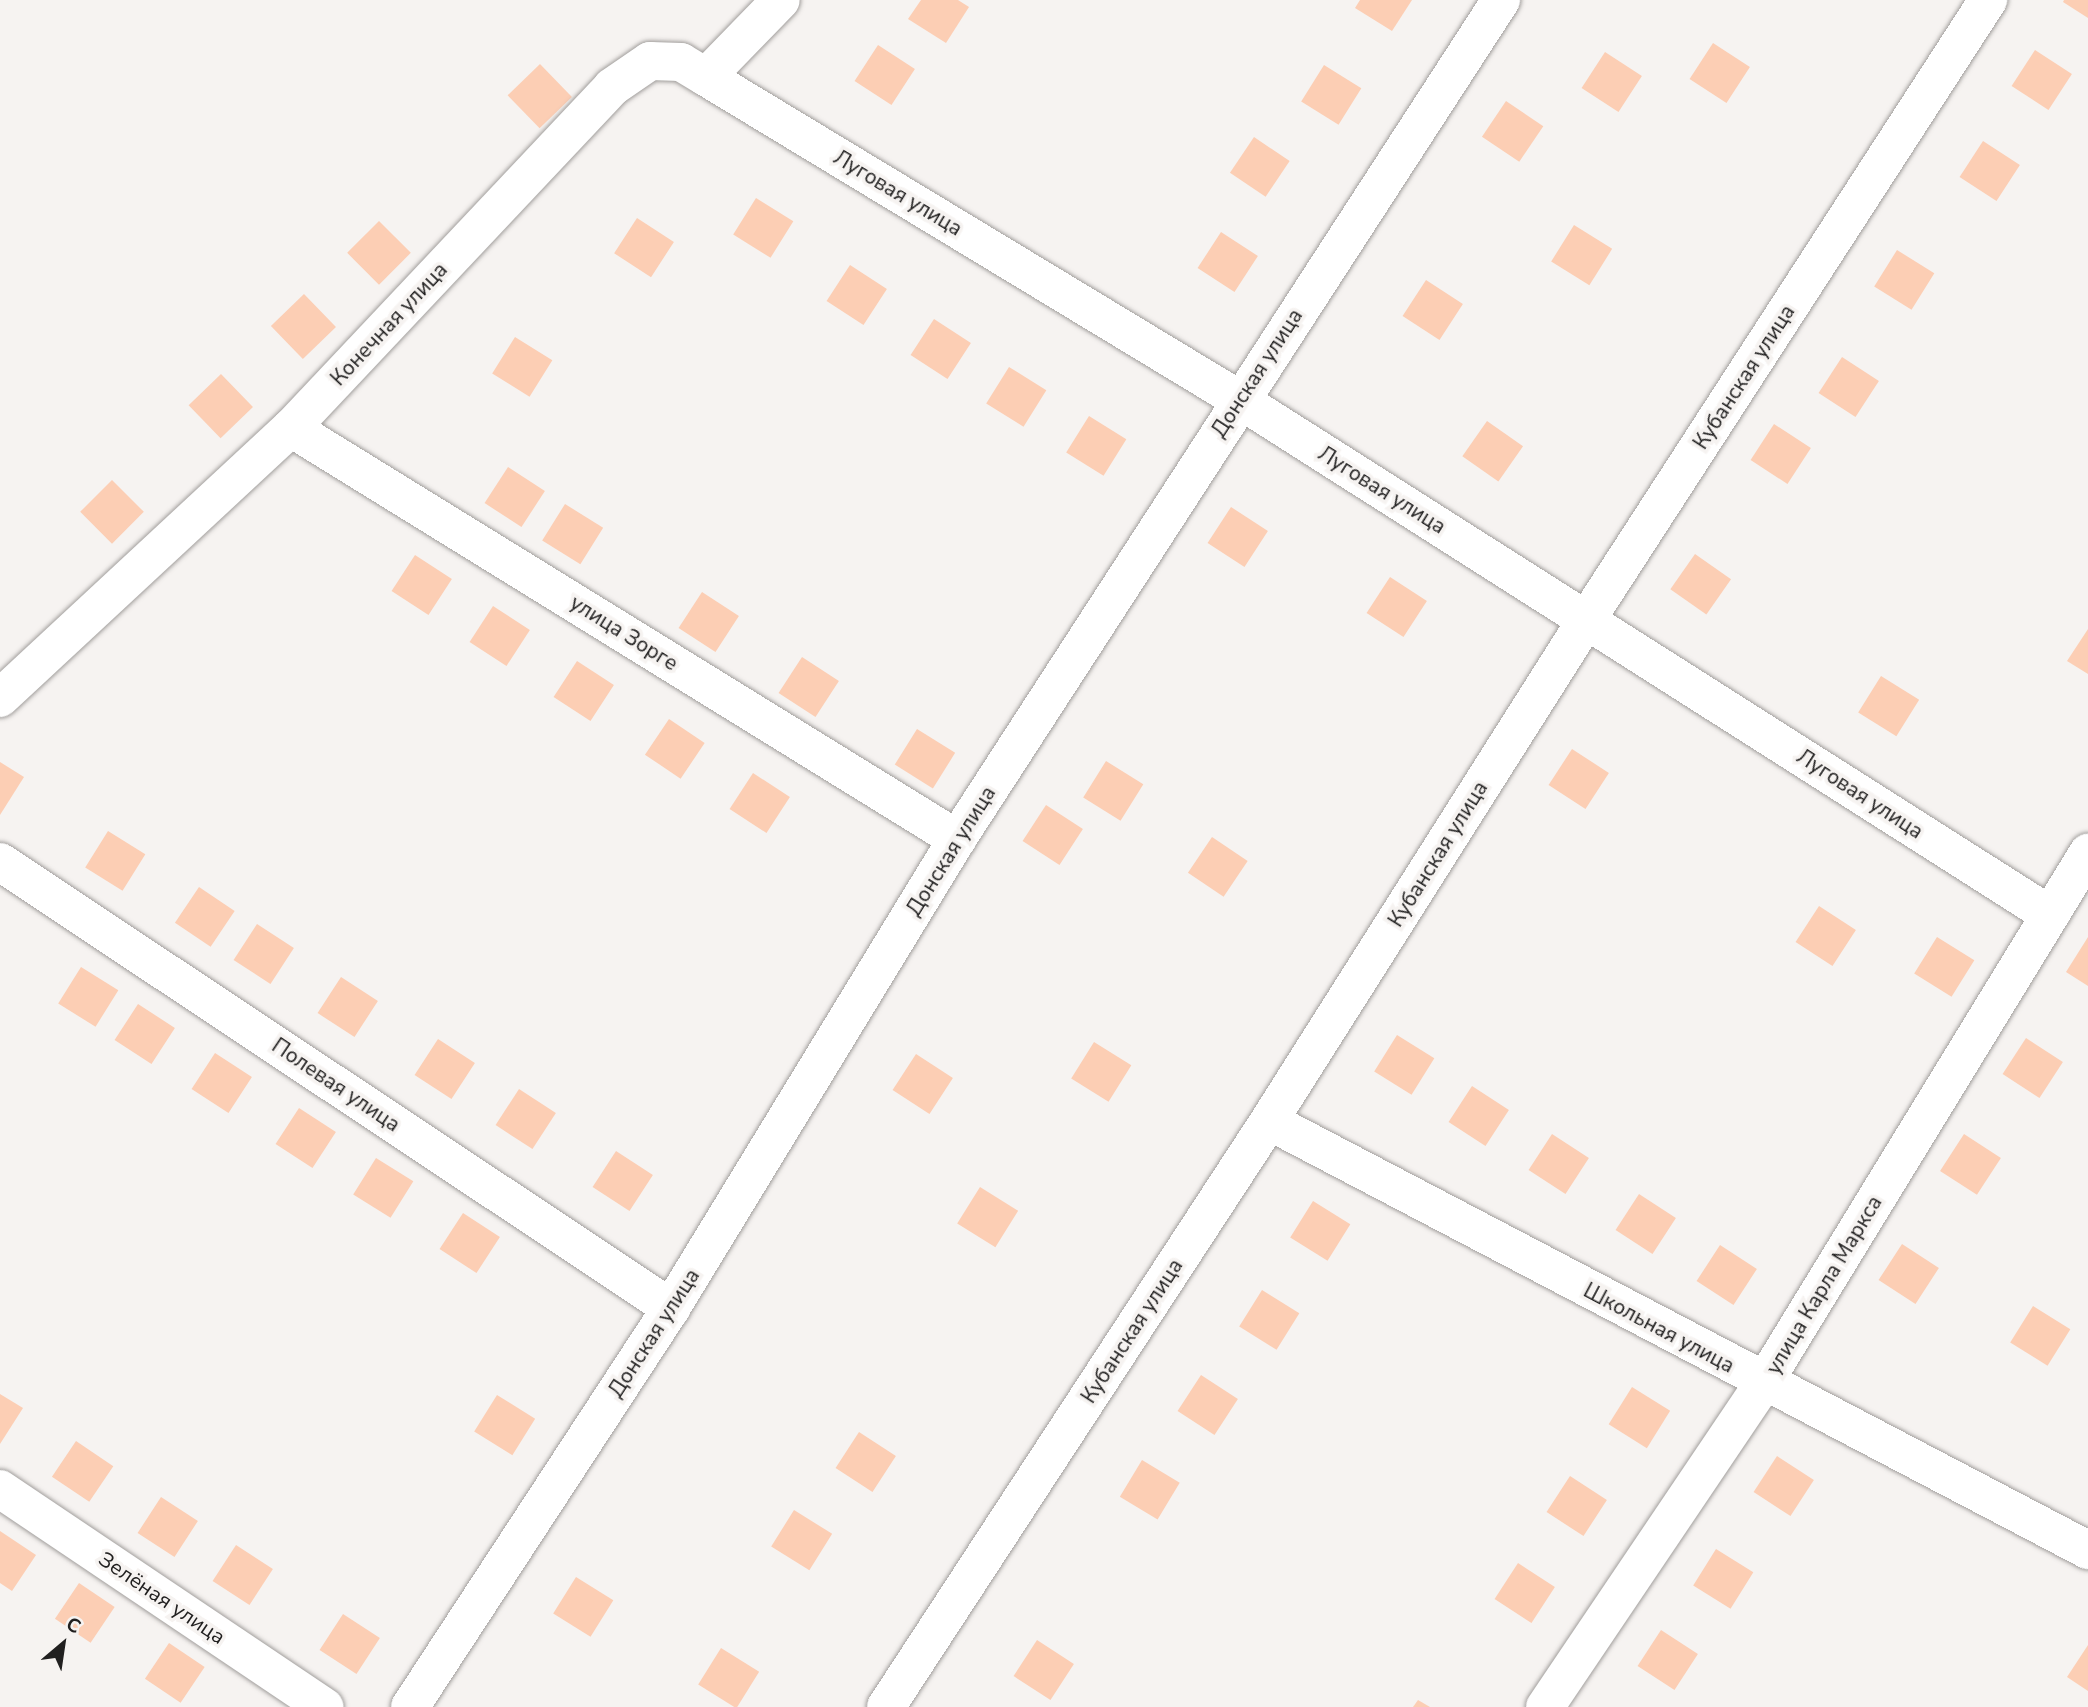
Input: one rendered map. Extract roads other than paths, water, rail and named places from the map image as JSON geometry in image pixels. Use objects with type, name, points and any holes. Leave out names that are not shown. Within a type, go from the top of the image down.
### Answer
[{"type":"street","points":[[706,77],[781,0]]},
{"type":"street","name":"Донская улица","points":[[410,1707],[671,1308],[957,839],[1501,0]]},
{"type":"street","name":"Кубанская улица","points":[[886,1707],[1269,1121],[1587,619],[1988,0]]},
{"type":"street","name":"Конечная улица","points":[[0,698],[291,428],[612,87],[650,61],[681,62],[706,77]]},
{"type":"street","name":"Луговая улица","points":[[706,77],[1240,400],[2050,915]]},
{"type":"street","name":"улица Зорге","points":[[291,428],[957,839]]},
{"type":"street","name":"улица Карла Маркса","points":[[1545,1707],[1763,1384],[2088,853]]},
{"type":"street","name":"Полевая улица","points":[[0,862],[671,1308]]},
{"type":"street","name":"Школьная улица","points":[[1269,1121],[1763,1384],[2088,1550]]},
{"type":"street","name":"Зелёная улица","points":[[0,1489],[324,1707]]}]
